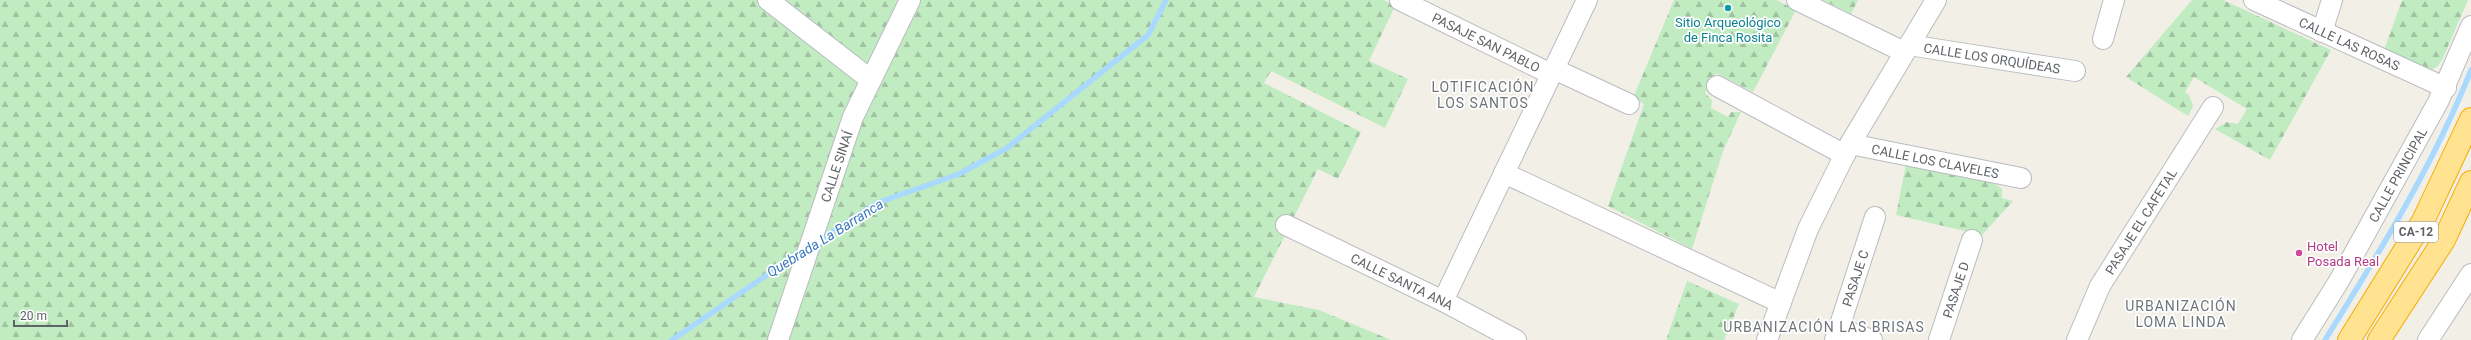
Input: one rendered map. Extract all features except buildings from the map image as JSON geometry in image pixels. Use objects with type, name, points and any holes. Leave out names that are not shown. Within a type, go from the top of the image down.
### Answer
[{"type":"highway","name":"CA-12","points":[[2350,340],[2423,221],[2471,119]]},
{"type":"highway","name":"CA-12","points":[[2379,340],[2444,240],[2471,182]]},
{"type":"street","points":[[768,0],[870,80]]},
{"type":"street","name":"CALLE SINAÍ","points":[[778,340],[853,117],[910,0]]},
{"type":"street","name":"PASAJE SAN PABLO","points":[[1400,0],[1553,71],[1629,104]]},
{"type":"street","points":[[1443,301],[1587,0]]},
{"type":"street","name":"CALLE LOS ORQUÍDEAS","points":[[1797,0],[1907,49],[2075,71]]},
{"type":"street","points":[[1767,340],[1808,229],[1847,150],[1936,0]]},
{"type":"street","points":[[2102,39],[2114,0]]},
{"type":"street","name":"CALLE LAS ROSAS","points":[[2254,0],[2446,88]]},
{"type":"street","points":[[2322,32],[2332,0]]},
{"type":"street","name":"CALLE PRINCIPAL","points":[[2302,340],[2339,281],[2446,88],[2471,26]]},
{"type":"street","name":"CALLE LOS CLAVELES","points":[[1717,86],[1847,150],[2021,178]]},
{"type":"street","name":"PASAJE EL CAFETAL","points":[[2077,340],[2100,286],[2213,107]]},
{"type":"street","points":[[1504,173],[1781,303]]},
{"type":"street","name":"PASAJE C","points":[[1837,335],[1875,217]]},
{"type":"street","name":"CALLE SANTA ANA","points":[[1286,225],[1443,301],[1516,340]]},
{"type":"street","name":"PASAJE D","points":[[1940,340],[1972,240]]},
{"type":"street","points":[[2428,340],[2471,274]]},
{"type":"street","points":[[1837,335],[1872,340]]},
{"type":"green space","points":[[0,0],[1384,0],[1395,6],[1369,61],[1408,79],[1385,128],[1271,71],[1264,83],[1361,132],[1338,179],[1318,169],[1254,297],[1319,310],[1391,340],[0,340]]},
{"type":"green space","points":[[1674,0],[1776,0],[1796,10],[1753,92],[1716,73],[1705,93],[1712,100],[1711,108],[1728,117],[1731,112],[1741,112],[1723,151],[1692,249],[1608,206],[1644,104],[1633,98]]},
{"type":"green space","points":[[1823,0],[1858,0],[1851,14]]},
{"type":"green space","points":[[2192,0],[2223,0],[2331,50],[2270,160],[2215,129],[2227,122],[2238,124],[2247,109],[2194,77],[2185,92],[2189,95],[2193,106],[2188,116],[2126,77]]},
{"type":"green space","points":[[2402,0],[2468,0],[2442,60],[2437,67],[2431,70],[2384,50]]},
{"type":"green space","points":[[1906,164],[1992,182],[2002,189],[2002,198],[2013,201],[1982,235],[1896,215]]},
{"type":"green space","points":[[1687,281],[1739,304],[1724,340],[1666,340]]},
{"type":"waterway","name":"Quebrada La Barranca","points":[[818,241],[877,203],[959,174],[1007,148],[1148,35],[1166,0]]},
{"type":"waterway","points":[[2325,340],[2385,242],[2422,175],[2456,106],[2471,70]]},
{"type":"waterway","name":"Quebrada La Barranca","points":[[672,340],[802,251]]},
{"type":"place","name":"Sitio Arqueológico de Finca Rosita","points":[[1728,8]]},
{"type":"place","name":"Hotel Posada Real","points":[[2299,253]]},
{"type":"district","name":"LOTIFICACIÓN LOS SANTOS","points":[[1483,96]]},
{"type":"district","name":"URBANIZACIÓN LOMA LINDA","points":[[2181,314]]},
{"type":"district","name":"URBANIZACIÓN LAS BRISAS","points":[[1824,327]]}]
